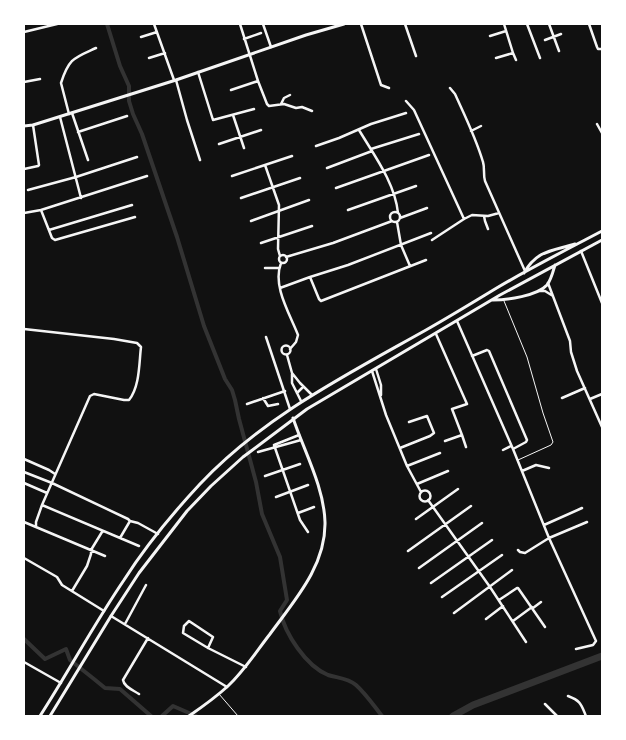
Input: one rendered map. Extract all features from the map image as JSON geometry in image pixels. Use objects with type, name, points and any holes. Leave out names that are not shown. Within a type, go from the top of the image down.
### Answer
[{"type":"main road","points":[[24,126],[33,125],[60,117],[138,92],[341,24]]},
{"type":"main road","points":[[40,716],[128,574],[180,506],[241,446],[301,401],[524,272],[602,231]]},
{"type":"main road","points":[[50,716],[111,616],[140,573],[187,511],[211,486],[251,450],[293,418],[493,300],[602,240]]},
{"type":"main road","points":[[524,272],[536,256],[582,242]]},
{"type":"main road","points":[[493,300],[504,300],[538,291],[548,283],[555,265]]},
{"type":"main road","points":[[190,716],[227,688],[246,667],[302,591],[317,563],[323,545],[324,511],[307,454],[293,418]]},
{"type":"street","points":[[24,32],[56,24]]},
{"type":"street","points":[[154,24],[175,80],[200,160]]},
{"type":"street","points":[[240,24],[258,81],[268,106],[281,104],[290,105],[296,108],[302,107],[312,111]]},
{"type":"street","points":[[263,24],[271,47]]},
{"type":"street","points":[[361,24],[381,86],[389,88]]},
{"type":"street","points":[[405,24],[416,56]]},
{"type":"street","points":[[504,24],[516,60]]},
{"type":"street","points":[[528,24],[540,58]]},
{"type":"street","points":[[549,24],[559,52]]},
{"type":"street","points":[[589,24],[598,49],[602,49]]},
{"type":"street","points":[[490,36],[506,31]]},
{"type":"street","points":[[141,37],[157,32]]},
{"type":"street","points":[[244,39],[261,33]]},
{"type":"street","points":[[545,40],[561,34]]},
{"type":"street","points":[[88,160],[62,83],[71,61],[74,58],[96,48]]},
{"type":"street","points":[[149,58],[164,53]]},
{"type":"street","points":[[496,58],[513,53]]},
{"type":"street","points":[[198,72],[212,120],[254,109]]},
{"type":"street","points":[[24,82],[40,79]]},
{"type":"street","points":[[231,90],[258,81]]},
{"type":"street","points":[[450,88],[455,94],[471,132],[483,162],[485,180],[524,272]]},
{"type":"street","points":[[281,104],[284,98],[290,95]]},
{"type":"street","points":[[406,101],[414,110],[464,218]]},
{"type":"street","points":[[316,146],[371,124],[406,113]]},
{"type":"street","points":[[233,115],[244,148]]},
{"type":"street","points":[[78,132],[127,116]]},
{"type":"street","points":[[60,117],[81,198]]},
{"type":"street","points":[[597,124],[602,133]]},
{"type":"street","points":[[24,169],[39,165],[33,125]]},
{"type":"street","points":[[471,132],[481,126]]},
{"type":"street","points":[[219,144],[261,130]]},
{"type":"street","points":[[359,130],[372,150],[394,193],[400,218]]},
{"type":"street","points":[[327,168],[372,150],[419,134]]},
{"type":"street","points":[[336,188],[429,155]]},
{"type":"street","points":[[232,176],[292,156]]},
{"type":"street","points":[[28,190],[76,177],[137,157]]},
{"type":"street","points":[[265,165],[280,210],[278,238],[279,260],[281,263],[279,268],[280,288],[298,334],[296,342],[290,349],[290,352],[286,355]]},
{"type":"street","points":[[24,212],[42,210],[147,176]]},
{"type":"street","points":[[241,198],[300,178]]},
{"type":"street","points":[[348,210],[416,186]]},
{"type":"street","points":[[251,221],[309,200]]},
{"type":"street","points":[[49,230],[132,205]]},
{"type":"street","points":[[410,266],[402,244],[397,222],[400,218],[427,208]]},
{"type":"street","points":[[42,210],[52,238],[55,240],[135,217]]},
{"type":"street","points":[[392,221],[390,217],[391,214],[398,213]]},
{"type":"street","points":[[432,240],[464,218],[472,215],[484,216],[499,213]]},
{"type":"street","points":[[484,216],[488,229]]},
{"type":"street","points":[[280,256],[284,255],[286,257],[333,243],[392,221],[397,222]]},
{"type":"street","points":[[261,243],[312,226]]},
{"type":"street","points":[[280,288],[348,265],[431,233]]},
{"type":"street","points":[[581,251],[602,303]]},
{"type":"street","points":[[281,263],[286,262],[286,257]]},
{"type":"street","points":[[310,277],[318,299],[321,301],[426,260]]},
{"type":"street","points":[[521,262],[524,264],[530,264]]},
{"type":"street","points":[[266,268],[279,268]]},
{"type":"street","points":[[548,283],[570,341],[574,362],[602,427]]},
{"type":"street","points":[[538,291],[549,293],[554,296]]},
{"type":"street","points":[[457,322],[522,471],[549,538],[596,641],[593,645],[576,650]]},
{"type":"street","points":[[24,329],[114,339],[137,343],[141,346],[138,376],[131,398],[129,400],[124,400],[94,394],[92,395],[47,493],[36,522],[36,526]]},
{"type":"street","points":[[436,334],[467,404],[452,409],[466,447]]},
{"type":"street","points":[[266,337],[290,409]]},
{"type":"street","points":[[290,349],[287,346],[282,348],[292,373],[292,383],[301,401]]},
{"type":"street","points":[[472,356],[487,350],[490,351],[527,440],[513,450]]},
{"type":"street","points":[[376,369],[381,385],[380,398]]},
{"type":"street","points":[[372,371],[380,398],[406,466],[421,492],[419,495],[420,500],[423,502],[428,500]]},
{"type":"street","points":[[292,373],[312,395]]},
{"type":"street","points":[[297,393],[304,387]]},
{"type":"street","points":[[562,398],[585,388]]},
{"type":"street","points":[[247,404],[285,391]]},
{"type":"street","points":[[590,399],[602,394]]},
{"type":"street","points":[[263,398],[268,406],[278,404]]},
{"type":"street","points":[[400,448],[434,433],[427,416],[409,422]]},
{"type":"street","points":[[258,452],[299,435]]},
{"type":"street","points":[[445,441],[462,435]]},
{"type":"street","points":[[275,446],[301,440]]},
{"type":"street","points":[[275,446],[300,520],[308,532]]},
{"type":"street","points":[[503,450],[511,446]]},
{"type":"street","points":[[406,466],[440,453]]},
{"type":"street","points":[[24,459],[56,474]]},
{"type":"street","points":[[265,476],[300,464]]},
{"type":"street","points":[[522,471],[536,465],[549,468]]},
{"type":"street","points":[[417,484],[448,471]]},
{"type":"street","points":[[24,472],[108,508],[130,521],[138,523],[158,534]]},
{"type":"street","points":[[24,483],[47,493]]},
{"type":"street","points":[[276,497],[308,485]]},
{"type":"street","points":[[416,519],[458,488]]},
{"type":"street","points":[[421,492],[425,491],[429,493],[430,497],[428,500]]},
{"type":"street","points":[[428,500],[480,571],[526,642]]},
{"type":"street","points":[[42,505],[102,532],[139,546]]},
{"type":"street","points":[[408,551],[471,506]]},
{"type":"street","points":[[298,513],[314,507]]},
{"type":"street","points":[[544,525],[582,508]]},
{"type":"street","points":[[120,538],[130,521]]},
{"type":"street","points":[[24,522],[104,556]]},
{"type":"street","points":[[518,550],[525,553],[549,538],[587,522]]},
{"type":"street","points":[[418,568],[482,523]]},
{"type":"street","points":[[72,591],[87,566],[91,550],[102,532]]},
{"type":"street","points":[[430,583],[492,540]]},
{"type":"street","points":[[442,597],[502,555]]},
{"type":"street","points":[[24,558],[57,577],[62,585],[104,611]]},
{"type":"street","points":[[454,612],[512,570]]},
{"type":"street","points":[[125,624],[146,585]]},
{"type":"street","points":[[499,600],[518,588],[545,627]]},
{"type":"street","points":[[513,621],[541,602]]},
{"type":"street","points":[[486,619],[503,606]]},
{"type":"street","points":[[111,616],[227,688]]},
{"type":"street","points":[[208,648],[213,637],[189,621],[184,626],[183,633],[208,648],[246,667]]},
{"type":"street","points":[[139,694],[126,686],[123,680],[148,638]]},
{"type":"street","points":[[24,662],[61,683]]},
{"type":"street","points":[[568,696],[578,700],[586,716]]},
{"type":"street","points":[[545,704],[557,716]]},
{"type":"lane","points":[[504,300],[527,357],[553,442],[549,446],[517,460]]},
{"type":"lane","points":[[218,694],[238,716]]},
{"type":"waterway","points":[[107,24],[120,66],[129,86],[129,101],[133,114],[142,134],[177,237],[204,326],[235,400],[256,482],[262,514],[280,557],[287,600],[280,611],[283,620],[292,639],[304,657],[320,671],[356,685],[382,716]]},
{"type":"waterway","points":[[24,639],[45,659],[66,649],[70,660],[105,688],[120,689],[151,716]]},
{"type":"waterway","points":[[453,716],[473,705],[602,656]]},
{"type":"waterway","points":[[162,716],[173,706],[196,716]]}]
